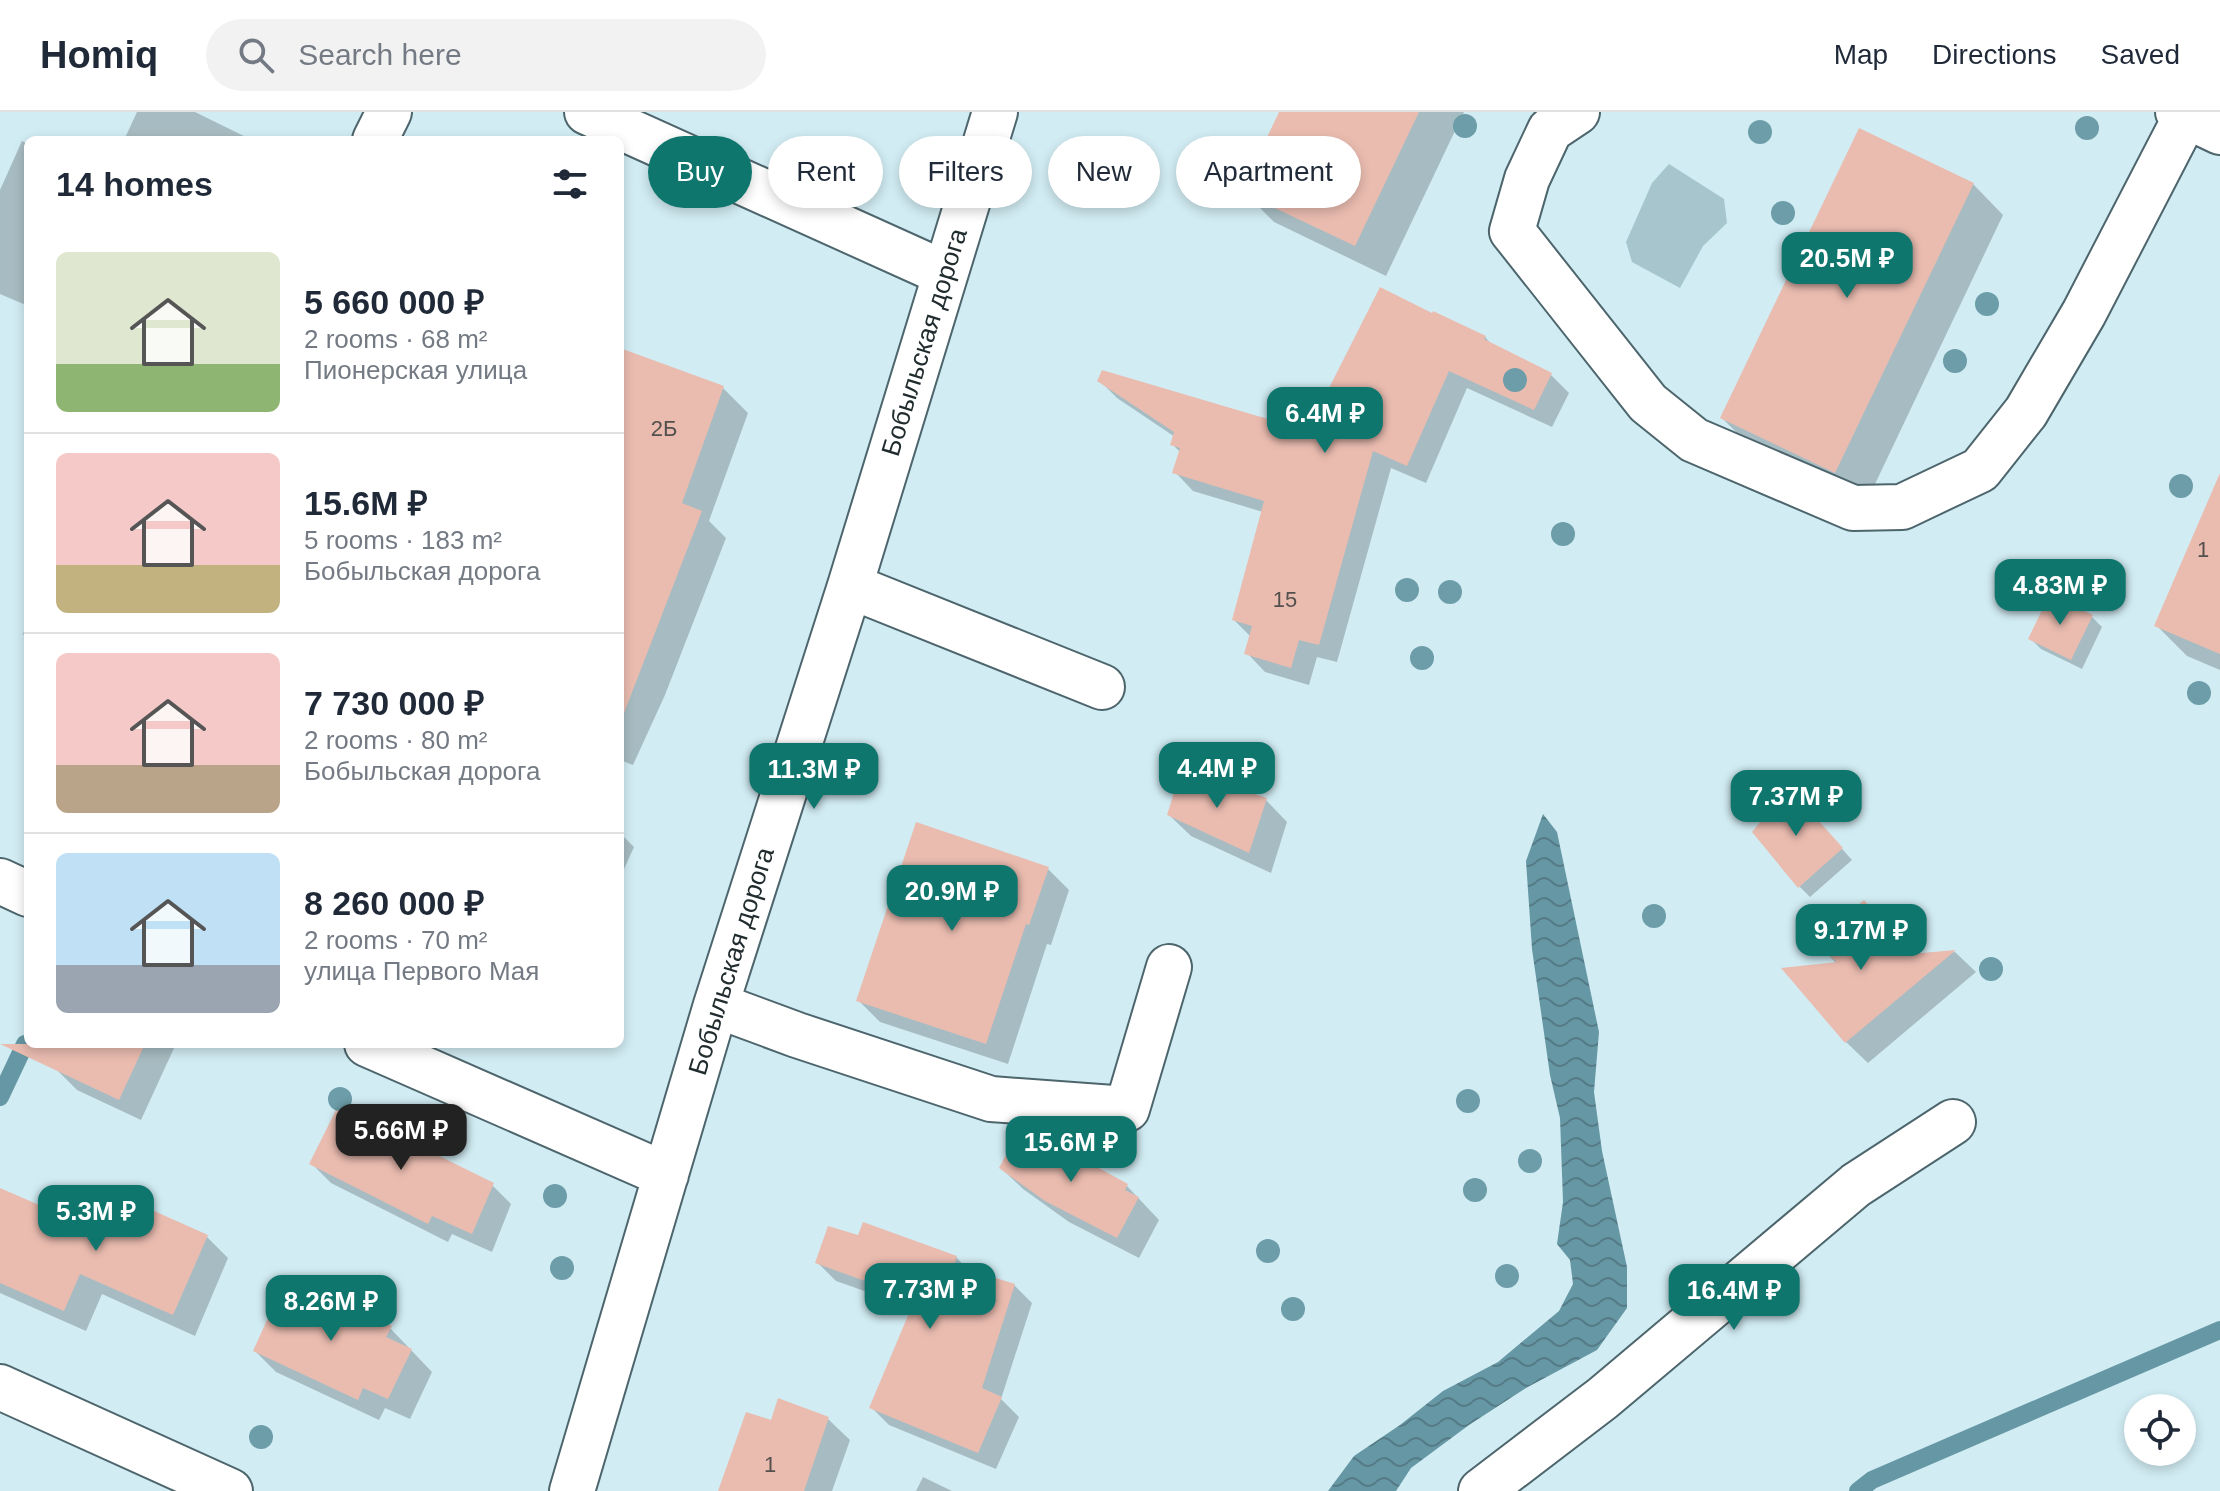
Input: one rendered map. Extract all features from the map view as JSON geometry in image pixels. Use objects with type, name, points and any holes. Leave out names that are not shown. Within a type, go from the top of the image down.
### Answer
[{"type":"street","points":[[377,136],[389,112]]},
{"type":"street","points":[[587,112],[944,273]]},
{"type":"street","name":"Бобыльская дорога","points":[[572,1491],[716,1005],[850,586],[995,112]]},
{"type":"street","points":[[1577,112],[1550,130],[1527,179],[1512,231],[1648,403],[1694,440],[1853,508],[1902,507],[1980,470],[2026,412],[2195,120]]},
{"type":"street","points":[[850,586],[1102,687]]},
{"type":"street","points":[[0,881],[24,892]]},
{"type":"street","points":[[716,1005],[991,1099],[1127,1109],[1169,967]]},
{"type":"street","points":[[376,1048],[666,1175]]},
{"type":"street","points":[[1481,1491],[1603,1398],[1856,1185],[1953,1122]]},
{"type":"street","points":[[0,1387],[230,1491]]},
{"type":"shaded area","points":[[1669,164],[1724,199],[1727,223],[1703,246],[1680,288],[1632,262],[1626,242],[1652,183]]},
{"type":"water","points":[[1543,814],[1557,832],[1599,1032],[1594,1092],[1602,1151],[1627,1267],[1627,1308],[1597,1350],[1526,1388],[1469,1425],[1411,1468],[1396,1491],[1328,1491],[1354,1456],[1443,1391],[1498,1362],[1559,1311],[1573,1284],[1570,1260],[1557,1244],[1563,1202],[1560,1118],[1550,1075],[1532,949],[1526,861]]},
{"type":"building","points":[[1279,112],[1419,112],[1355,246],[1275,208],[1361,208],[1361,136],[1268,136]]},
{"type":"building","points":[[1859,128],[1974,183],[1835,473],[1720,418]]},
{"type":"building","points":[[1380,287],[1486,336],[1484,339],[1552,373],[1534,410],[1449,371],[1407,466],[1373,451],[1319,645],[1299,640],[1291,668],[1244,654],[1252,626],[1232,620],[1264,501],[1172,473],[1180,448],[1170,445],[1174,432],[1097,381],[1102,370],[1281,423],[1292,394],[1320,406]]},
{"type":"building","points":[[624,349],[724,386],[682,503],[702,511],[624,713]]},
{"type":"building","points":[[2220,473],[2220,654],[2154,626]]},
{"type":"building","points":[[2050,594],[2093,615],[2071,660],[2028,639]]},
{"type":"building","points":[[1181,770],[1267,798],[1249,853],[1167,815]]},
{"type":"building","points":[[1784,782],[1843,848],[1798,888],[1752,832],[1769,811]]},
{"type":"building","points":[[916,822],[1049,867],[1029,925],[1026,924],[986,1044],[856,1001]]},
{"type":"building","points":[[1864,900],[1910,954],[1956,950],[1845,1043],[1781,968],[1837,962],[1813,943]]},
{"type":"building","points":[[0,1044],[24,1044],[24,1048],[143,1048],[119,1100]]},
{"type":"building","points":[[338,1106],[494,1183],[472,1234],[432,1216],[428,1224],[309,1164]]},
{"type":"building","points":[[1017,1134],[1060,1153],[1062,1148],[1128,1184],[1125,1190],[1139,1197],[1117,1238],[1045,1201],[999,1168]]},
{"type":"building","points":[[0,1188],[108,1235],[125,1198],[208,1235],[173,1315],[80,1274],[64,1311],[0,1283]]},
{"type":"building","points":[[863,1222],[957,1256],[954,1265],[1015,1284],[982,1388],[1002,1397],[978,1453],[869,1408],[915,1299],[815,1263],[828,1226],[858,1235]]},
{"type":"building","points":[[286,1278],[392,1326],[386,1337],[412,1349],[388,1399],[363,1388],[358,1400],[253,1351]]},
{"type":"building","points":[[778,1398],[829,1417],[804,1491],[718,1491],[746,1412],[771,1420]]},
{"type":"waterway","points":[[0,1097],[24,1046]]},
{"type":"waterway","points":[[1858,1491],[1872,1480],[2220,1330]]}]
